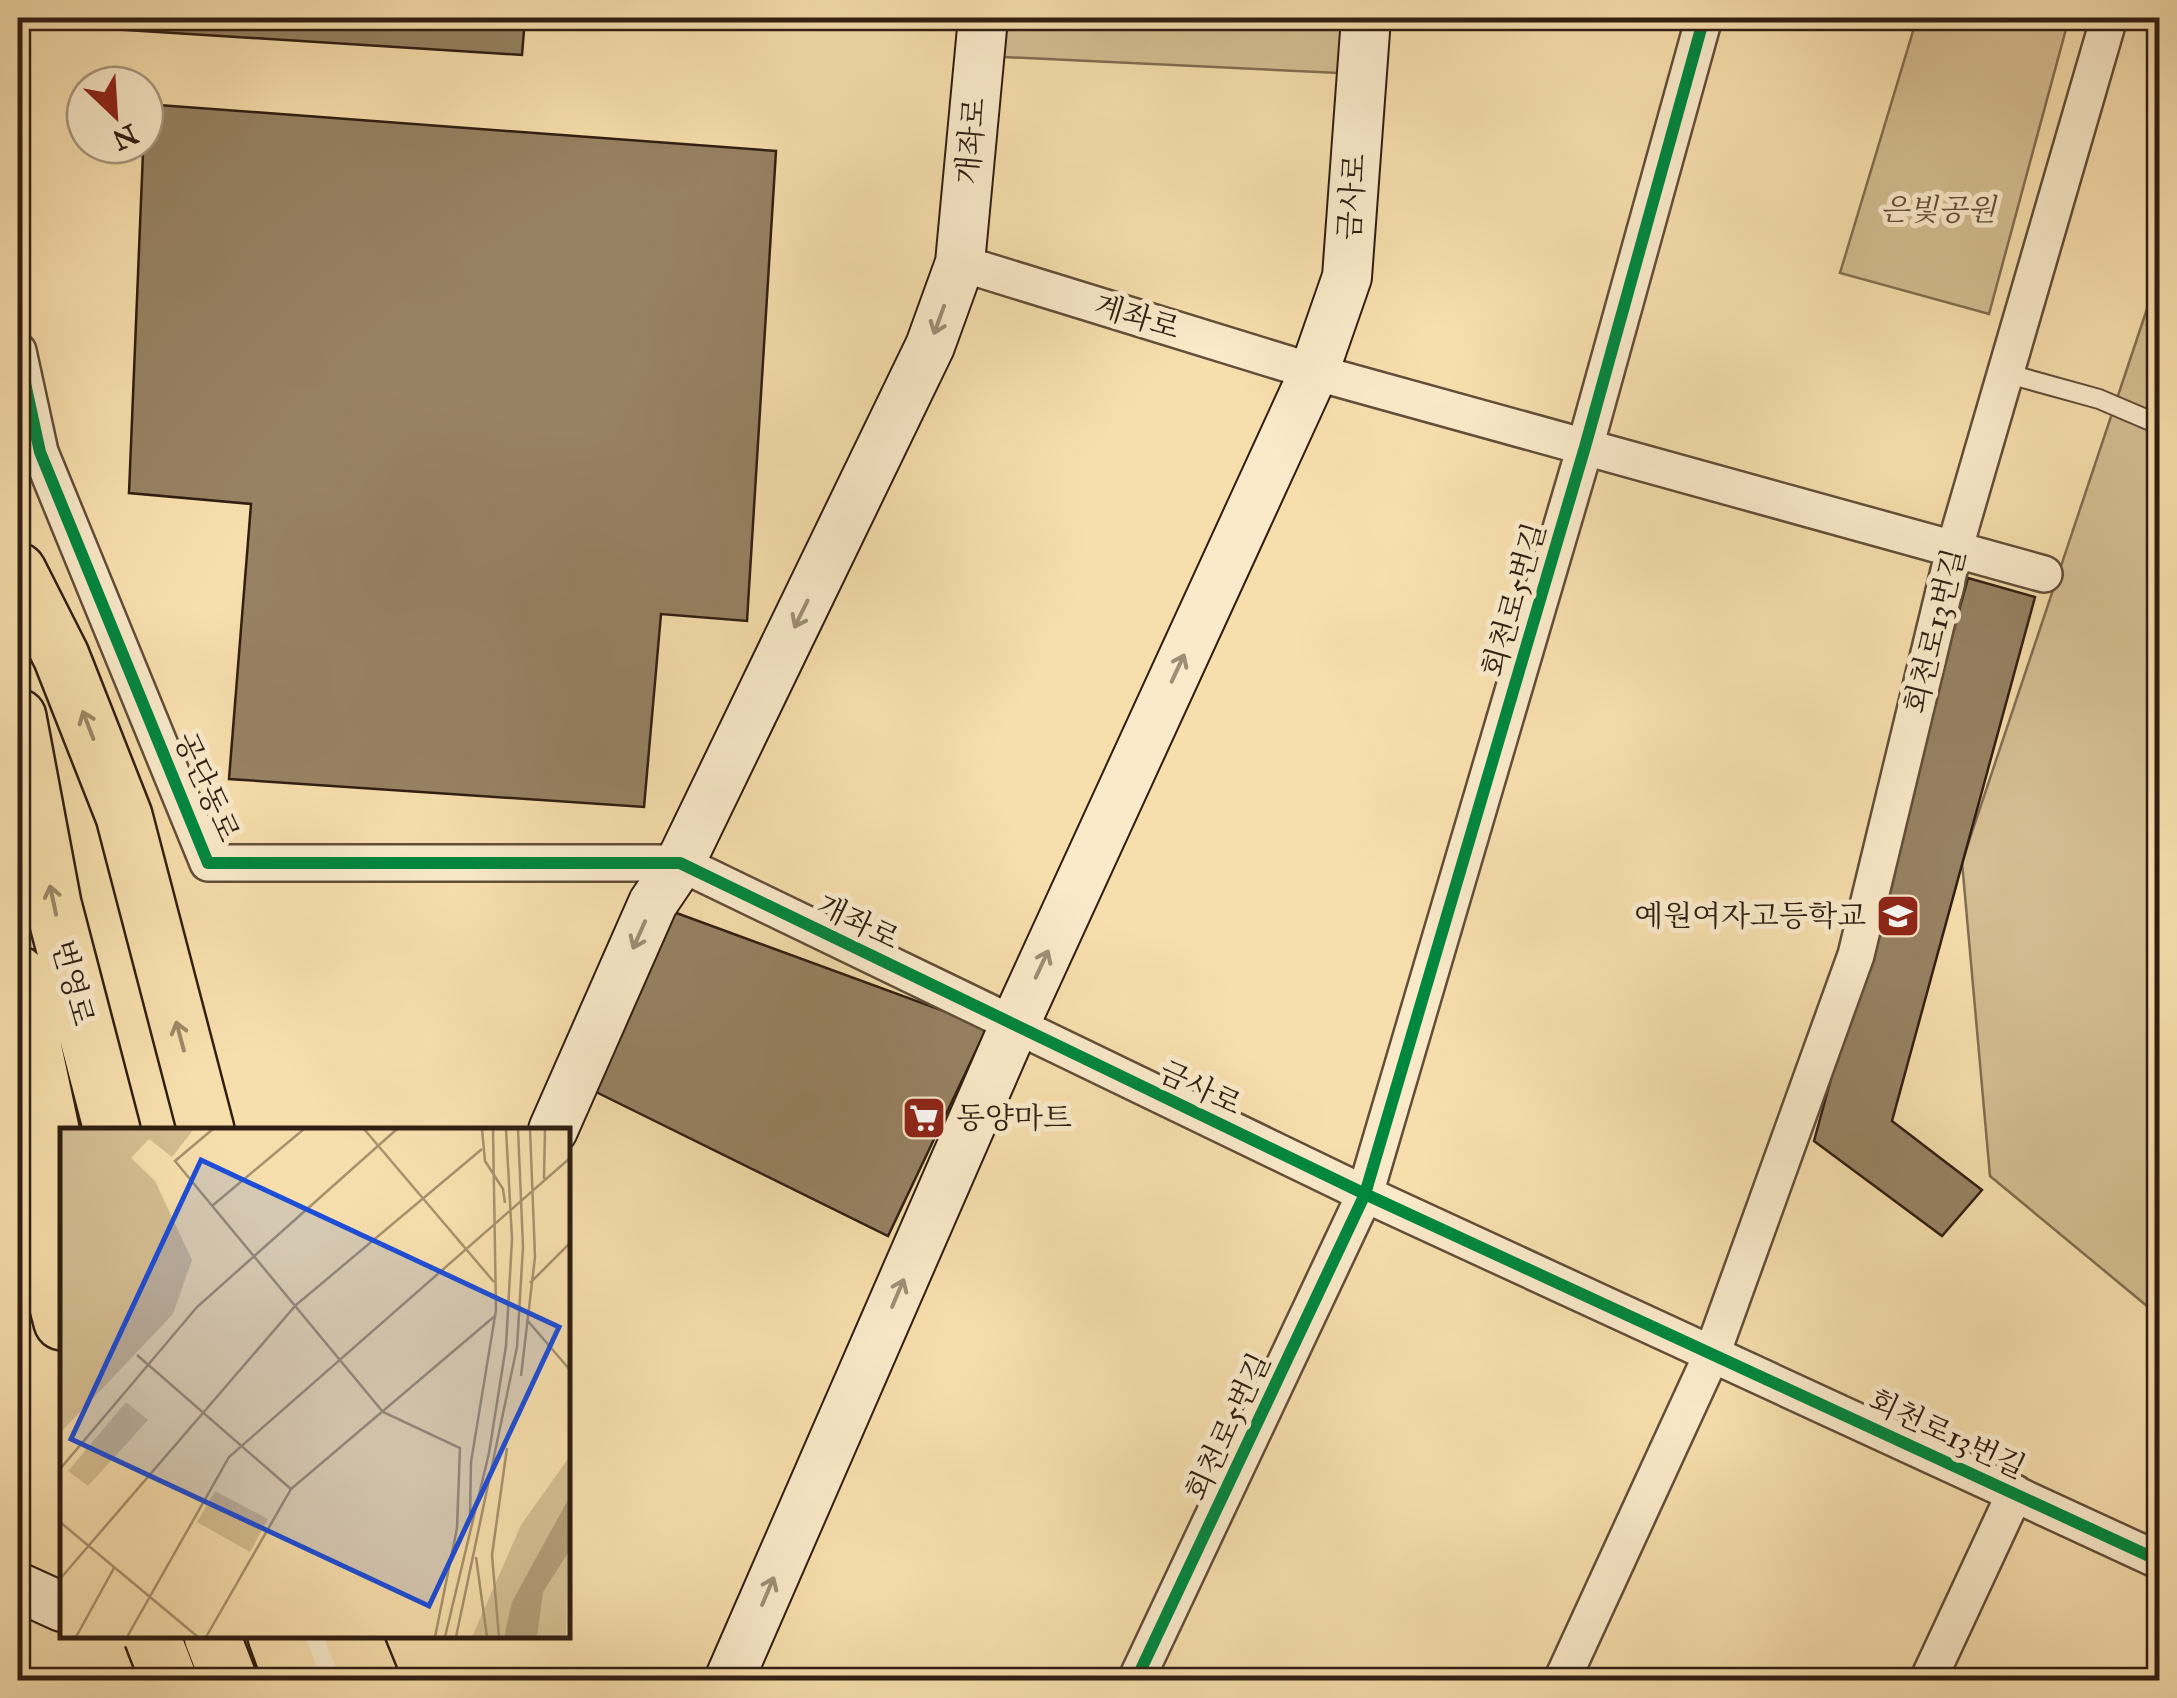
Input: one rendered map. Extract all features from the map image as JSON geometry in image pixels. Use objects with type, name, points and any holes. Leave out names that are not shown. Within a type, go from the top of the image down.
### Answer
[{"type":"highway","points":[[18,570],[61,656],[124,816],[205,1128]]},
{"type":"highway","name":"번영로","points":[[18,717],[53,904],[111,1128]]},
{"type":"highway","name":"번영로","points":[[18,974],[60,1172]]},
{"type":"highway","points":[[18,1158],[60,1315]]},
{"type":"highway","points":[[277,1638],[292,1680]]},
{"type":"highway","points":[[354,1638],[371,1680]]},
{"type":"main road","name":"개좌로","points":[[553,1128],[653,902],[680,863],[930,346],[960,264],[982,18]]},
{"type":"main road","name":"금사로","points":[[729,1680],[1014,1026],[1314,372],[1346,277],[1366,18]]},
{"type":"main road","points":[[18,1587],[60,1606]]},
{"type":"main road","points":[[128,1638],[194,1663],[227,1638]]},
{"type":"main road","points":[[313,1680],[330,1638]]},
{"type":"street","name":"회천로5번길","points":[[1136,1680],[1365,1194],[1585,447],[1704,18]]},
{"type":"street","name":"회천로13번길","points":[[1562,1680],[1712,1354],[1856,956],[1954,550],[2109,18]]},
{"type":"street","name":"계좌로","points":[[960,264],[1314,372]]},
{"type":"street","name":"공단동로","points":[[18,350],[40,452],[208,863],[680,863]]},
{"type":"street","points":[[1314,372],[2044,574]]},
{"type":"street","name":"개좌로","points":[[680,863],[1014,1026]]},
{"type":"street","name":"금사로","points":[[1014,1026],[1365,1194]]},
{"type":"street","points":[[1365,1194],[1712,1354]]},
{"type":"street","name":"회천로13번길","points":[[1712,1354],[2160,1561]]},
{"type":"street","points":[[1928,1680],[2015,1493]]},
{"type":"lane","points":[[2006,373],[2099,398],[2160,425]]},
{"type":"green space","points":[[1007,18],[1343,18],[1338,73],[1004,57]]},
{"type":"green space","name":"은빛공원","points":[[1917,18],[2069,18],[1989,314],[1840,273]]},
{"type":"green space","points":[[2159,273],[2159,1316],[1990,1176],[1962,862]]},
{"type":"building","points":[[81,18],[525,18],[522,55],[80,27]]},
{"type":"building","points":[[165,105],[776,151],[747,621],[661,614],[644,807],[229,779],[251,504],[129,493],[142,165],[165,165]]},
{"type":"building","name":"예원여자고등학교","points":[[1968,578],[2035,597],[1892,1121],[1982,1190],[1942,1236],[1814,1141]]},
{"type":"building","points":[[671,911],[982,1025],[985,1032],[888,1236],[594,1091]]},
{"type":"cycle path","points":[[1136,1680],[1365,1194],[1585,447],[1704,18]]},
{"type":"cycle path","points":[[18,351],[40,452],[208,863],[680,863],[1365,1194],[2160,1561]]},
{"type":"place","name":"예원여자고등학교","points":[[1898,916]]},
{"type":"place","name":"동양마트","points":[[924,1118]]}]
